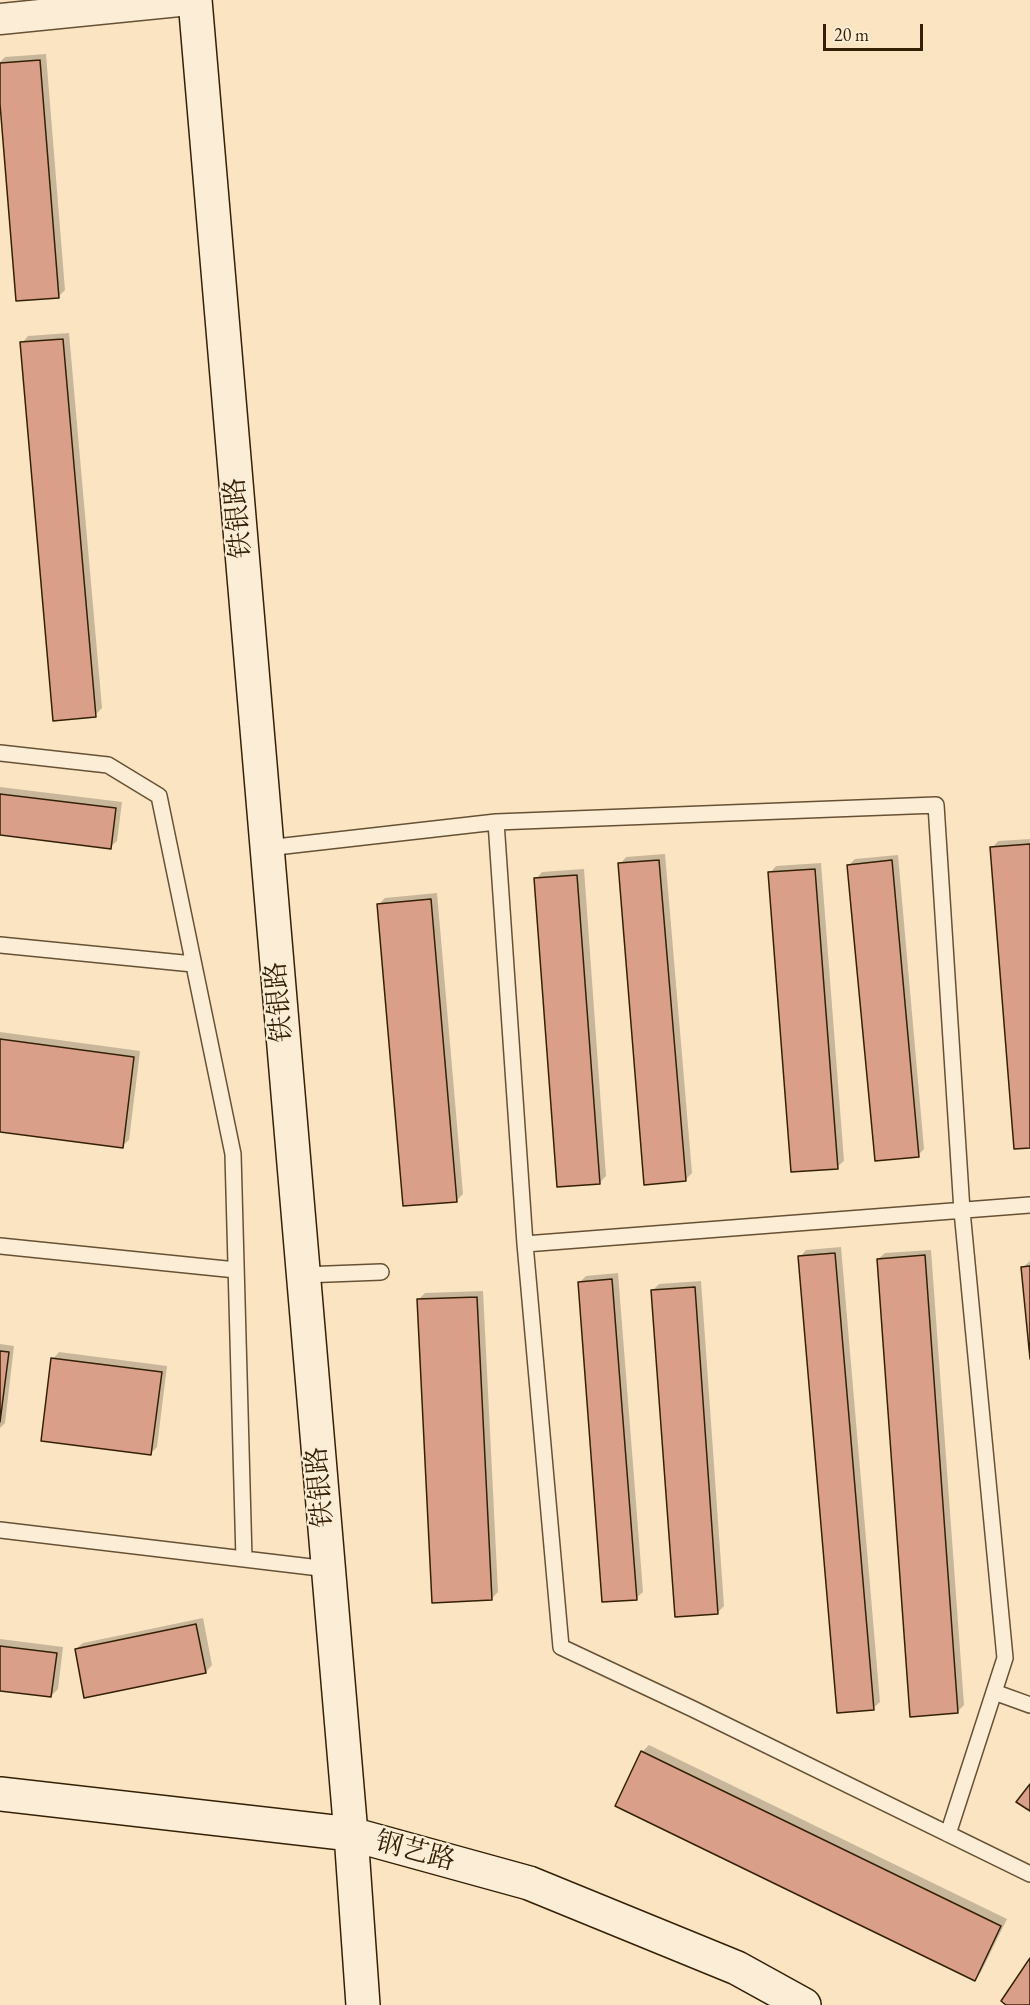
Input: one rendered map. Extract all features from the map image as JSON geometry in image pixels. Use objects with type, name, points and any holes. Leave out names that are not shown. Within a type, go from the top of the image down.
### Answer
[{"type":"main road","name":"铁银路","points":[[195,0],[351,1834],[363,2005]]},
{"type":"main road","name":"钢艺路","points":[[0,1794],[351,1834],[529,1884],[737,1968],[804,2005]]},
{"type":"street","points":[[0,20],[189,0]]},
{"type":"lane","points":[[0,753],[108,765],[159,796],[233,1155],[244,1559]]},
{"type":"lane","points":[[267,848],[496,822],[936,805],[962,1210],[1005,1658],[948,1834]]},
{"type":"lane","points":[[496,822],[525,1244],[561,1647],[1030,1874]]},
{"type":"lane","points":[[0,945],[194,964]]},
{"type":"lane","points":[[525,1244],[1030,1205]]},
{"type":"lane","points":[[0,1246],[236,1270]]},
{"type":"lane","points":[[303,1275],[381,1272]]},
{"type":"lane","points":[[0,1530],[328,1569]]},
{"type":"lane","points":[[994,1692],[1030,1705]]},
{"type":"building","points":[[40,60],[59,298],[16,301],[0,104],[0,63]]},
{"type":"building","points":[[63,339],[96,717],[53,721],[20,342]]},
{"type":"building","points":[[0,794],[116,808],[111,849],[0,835]]},
{"type":"building","points":[[1030,844],[1030,1148],[1014,1149],[990,847]]},
{"type":"building","points":[[659,860],[686,1181],[644,1185],[618,863]]},
{"type":"building","points":[[892,860],[919,1157],[875,1161],[847,865]]},
{"type":"building","points":[[815,869],[838,1169],[791,1172],[768,872]]},
{"type":"building","points":[[577,875],[600,1184],[557,1187],[534,878]]},
{"type":"building","points":[[431,899],[457,1202],[403,1206],[377,904]]},
{"type":"building","points":[[0,1039],[134,1057],[123,1148],[0,1132]]},
{"type":"building","points":[[835,1253],[874,1710],[837,1713],[798,1256]]},
{"type":"building","points":[[925,1255],[958,1713],[910,1717],[877,1259]]},
{"type":"building","points":[[1030,1266],[1030,1359],[1021,1267]]},
{"type":"building","points":[[612,1279],[637,1600],[602,1602],[578,1282]]},
{"type":"building","points":[[695,1287],[718,1614],[675,1617],[651,1290]]},
{"type":"building","points":[[477,1297],[492,1600],[432,1603],[417,1299]]},
{"type":"building","points":[[0,1351],[9,1352],[0,1422]]},
{"type":"building","points":[[51,1358],[162,1372],[151,1455],[41,1441]]},
{"type":"building","points":[[196,1624],[206,1673],[84,1698],[75,1649]]},
{"type":"building","points":[[0,1646],[57,1653],[51,1697],[0,1691]]},
{"type":"building","points":[[641,1751],[1001,1926],[975,1981],[615,1806]]},
{"type":"building","points":[[1030,1784],[1030,1811],[1016,1802]]},
{"type":"building","points":[[1030,1958],[1030,2005],[1006,2005],[1001,2001]]}]
